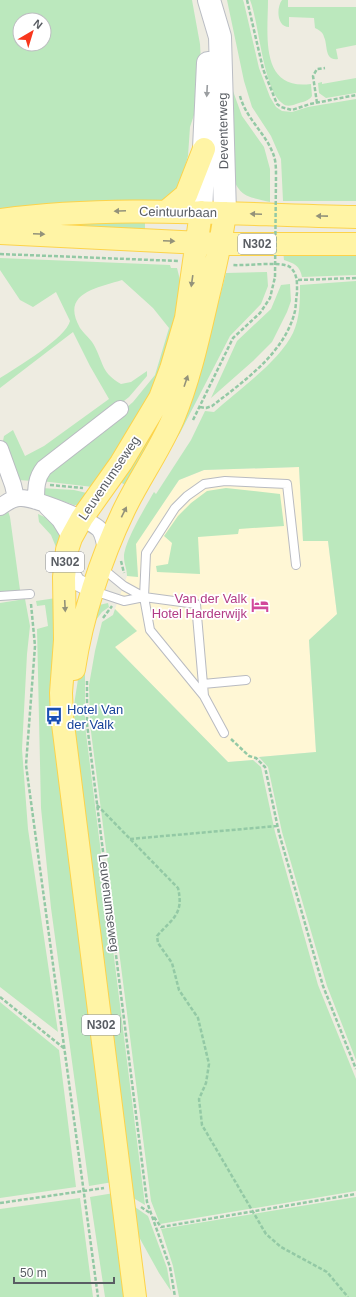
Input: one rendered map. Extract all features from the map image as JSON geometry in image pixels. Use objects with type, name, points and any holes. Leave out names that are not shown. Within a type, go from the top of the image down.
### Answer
[{"type":"main road","name":"Deventerweg","points":[[201,212],[209,38],[212,10]]},
{"type":"main road","name":"Deventerweg","points":[[207,253],[225,213],[220,37],[212,10]]},
{"type":"main road","points":[[167,212],[186,195],[204,149]]},
{"type":"main road","name":"Ceintuurbaan","points":[[0,220],[123,211],[356,217]]},
{"type":"main road","name":"Leuvenumseweg","points":[[66,752],[75,663],[93,590],[109,558],[125,509],[154,458],[173,418],[194,358],[207,253],[201,212]]},
{"type":"main road","points":[[0,233],[207,253]]},
{"type":"main road","name":"N302","points":[[207,253],[356,244]]},
{"type":"main road","name":"Leuvenumseweg","points":[[135,1297],[66,752],[61,693],[65,640],[65,563],[71,538],[82,518],[121,463],[160,398],[179,343],[190,293],[207,253]]},
{"type":"street","points":[[71,538],[60,520],[40,503],[36,484],[38,477],[44,468],[120,409]]},
{"type":"street","points":[[0,449],[14,485],[16,498]]},
{"type":"street","points":[[0,507],[16,498],[29,498],[82,518],[100,531],[104,539],[109,558]]},
{"type":"street","points":[[65,563],[77,582],[93,590]]},
{"type":"lane","points":[[224,733],[204,696],[150,630],[144,597],[146,552],[175,508],[186,496],[204,484],[226,481],[287,484],[296,565]]},
{"type":"lane","points":[[109,558],[120,583],[144,597]]},
{"type":"lane","points":[[93,590],[115,599],[124,600],[144,597],[196,604],[204,696]]},
{"type":"lane","points":[[0,596],[30,594]]},
{"type":"lane","points":[[203,684],[246,680]]},
{"type":"path","points":[[247,0],[263,69],[277,104],[281,107],[292,110],[356,95]]},
{"type":"path","points":[[317,103],[313,76],[318,69],[325,68]]},
{"type":"path","name":"Deventerweg","points":[[239,93],[242,104],[250,119],[272,151],[276,163],[275,277],[270,298],[260,313],[233,338],[200,407],[206,408],[212,406],[234,389],[260,366],[278,346],[288,330],[295,311],[298,280]]},
{"type":"path","points":[[0,254],[207,253],[244,266],[281,264],[290,267],[298,280],[356,278]]},
{"type":"path","points":[[36,484],[80,487],[99,494]]},
{"type":"path","points":[[109,558],[124,571],[120,583]]},
{"type":"path","points":[[30,594],[35,646],[26,765],[98,1297]]},
{"type":"path","points":[[100,621],[109,613],[115,599]]},
{"type":"path","name":"Leuvenumseweg","points":[[87,678],[87,724],[147,1202],[170,1267],[175,1297]]},
{"type":"path","points":[[224,733],[249,756],[256,758],[265,767],[277,826],[323,986],[356,1069]]},
{"type":"path","points":[[97,804],[130,840],[178,888],[181,902],[176,914],[157,936],[158,943],[172,963],[178,990],[198,1018],[209,1064],[206,1083],[199,1100],[202,1125],[266,1234],[281,1247],[327,1272],[348,1297]]},
{"type":"path","points":[[130,840],[277,826]]},
{"type":"path","points":[[0,997],[65,1050]]},
{"type":"path","points":[[0,1203],[84,1190],[122,1191],[151,1214],[161,1227],[356,1194]]},
{"type":"shaded area","points":[[299,467],[303,541],[328,541],[337,614],[309,640],[316,752],[259,757],[253,760],[228,762],[115,647],[136,631],[115,609],[127,576],[138,576],[135,544],[179,480],[204,470]]},
{"type":"green space","points":[[0,0],[192,0],[200,44],[201,62],[196,109],[190,127],[188,156],[178,191],[167,199],[140,207],[0,215]]},
{"type":"green space","points":[[227,0],[243,0],[259,68],[270,97],[276,107],[282,111],[292,112],[308,107],[356,99],[356,201],[283,201],[281,159],[271,136],[252,107],[244,81]]},
{"type":"green space","points":[[250,0],[268,0],[268,43],[270,57],[275,69],[282,79],[294,84],[311,84],[311,98],[287,106],[276,96],[270,85]]},
{"type":"green space","points":[[282,0],[288,0],[288,7],[356,7],[356,45],[336,49],[338,59],[330,58],[323,34],[315,28],[314,18],[289,17],[289,27],[282,24],[278,12]]},
{"type":"green space","points":[[225,69],[242,116],[264,147],[270,169],[270,202],[245,195],[238,188],[231,174]]},
{"type":"green space","points":[[356,78],[356,93],[326,98],[319,93],[318,83],[322,82],[322,84]]},
{"type":"green space","points":[[145,215],[145,231],[23,229]]},
{"type":"green space","points":[[283,250],[356,250],[356,275],[302,277],[300,270],[296,266],[291,262],[284,260]]},
{"type":"green space","points":[[0,258],[170,265],[171,268],[177,268],[181,284],[179,323],[158,388],[93,487],[41,481],[133,402],[155,375],[169,328],[153,308],[122,280],[92,289],[78,300],[75,307],[75,316],[80,328],[94,344],[104,368],[110,376],[121,384],[131,382],[147,371],[147,376],[129,397],[82,434],[34,481],[18,480],[3,441],[4,436],[13,430],[25,456],[44,446],[109,399],[73,332],[0,388],[0,378],[28,360],[60,336],[70,321],[56,292],[33,307],[20,300],[0,270]]},
{"type":"green space","points":[[267,272],[268,286],[261,304],[230,336],[180,433],[160,463],[207,346],[226,273]]},
{"type":"green space","points":[[356,281],[356,1060],[327,986],[282,832],[268,767],[259,757],[316,752],[309,640],[337,614],[328,541],[303,541],[299,467],[204,470],[179,480],[136,544],[138,577],[127,576],[124,557],[131,534],[141,515],[154,492],[156,494],[191,440],[205,411],[214,412],[268,365],[287,344],[297,321],[300,303],[300,285]]},
{"type":"green space","points":[[290,284],[291,301],[272,342],[211,398],[237,341],[271,309],[281,285]]},
{"type":"green space","points":[[166,402],[156,437],[130,488],[117,480]]},
{"type":"green space","points":[[41,488],[74,490],[91,494],[79,505],[74,505],[42,494]]},
{"type":"green space","points":[[226,488],[280,494],[284,526],[239,529],[238,534],[198,537],[200,574],[157,572],[156,566],[168,564],[172,543],[164,536],[178,516],[191,503],[207,491]]},
{"type":"green space","points":[[7,508],[10,517],[20,590],[4,592],[0,591],[0,513]]},
{"type":"green space","points":[[38,514],[49,519],[62,530],[58,552],[51,535],[39,522]]},
{"type":"green space","points":[[56,598],[113,1182],[89,1186],[51,908],[41,808],[37,629],[48,626],[45,605],[37,606],[36,601]]},
{"type":"green space","points":[[25,599],[30,626],[22,749],[28,829],[58,1032],[0,987],[0,603]]},
{"type":"green space","points":[[108,603],[109,607],[102,612],[93,624],[85,670],[85,725],[145,1205],[130,1196],[75,748],[74,705],[83,647],[99,605]]},
{"type":"green space","points":[[115,609],[137,631],[115,647],[228,762],[253,760],[261,767],[275,832],[318,985],[356,1079],[356,1191],[160,1224],[151,1201],[90,724],[89,685],[95,651],[102,622],[113,615]]},
{"type":"green space","points":[[0,1002],[59,1050],[76,1187],[0,1198]]},
{"type":"green space","points":[[114,1193],[127,1297],[105,1297],[90,1197]]},
{"type":"green space","points":[[356,1197],[356,1297],[179,1297],[173,1266],[161,1229]]},
{"type":"green space","points":[[80,1198],[93,1297],[0,1297],[0,1209]]},
{"type":"green space","points":[[132,1205],[148,1216],[167,1268],[171,1291],[159,1273],[134,1228]]},
{"type":"place","name":"Van der Valk Hotel Harderwijk","points":[[260,605]]},
{"type":"place","name":"Hotel Van der Valk","points":[[54,716]]}]
